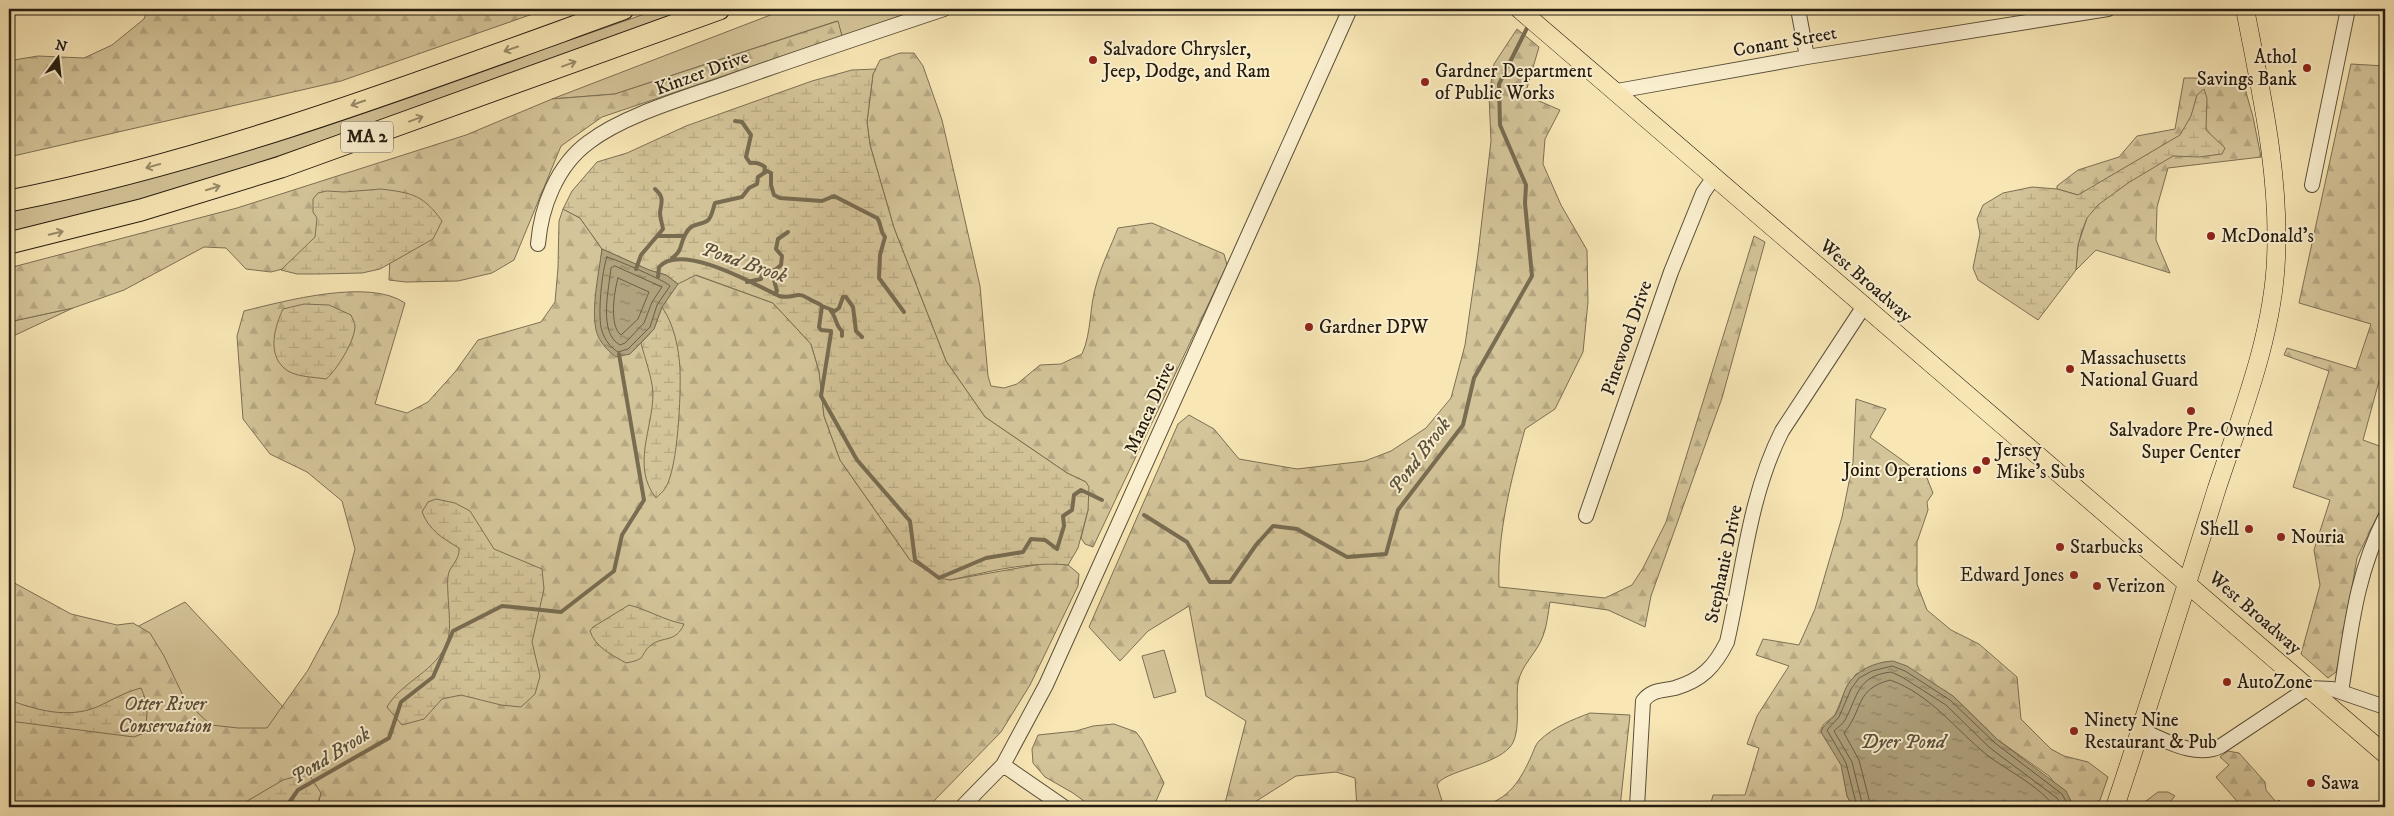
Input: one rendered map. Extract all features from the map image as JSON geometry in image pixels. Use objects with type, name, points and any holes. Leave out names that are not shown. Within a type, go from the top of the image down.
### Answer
[{"type":"highway","name":"MA 2","points":[[9,201],[106,179],[261,137],[623,9]]},
{"type":"highway","name":"MA 2","points":[[9,243],[141,210],[281,167],[719,9]]},
{"type":"main road","name":"West Broadway","points":[[2115,807],[2237,425],[2269,314],[2274,282],[2277,240],[2272,150],[2245,9]]},
{"type":"main road","name":"West Broadway","points":[[1528,17],[1617,91],[1714,177],[2385,754]]},
{"type":"street","name":"Kinzer Drive","points":[[538,244],[544,205],[567,164],[588,142],[619,124],[696,94],[944,9]]},
{"type":"street","name":"Manca Drive","points":[[962,807],[1003,765],[1054,666],[1350,9]]},
{"type":"street","points":[[1798,9],[1807,57]]},
{"type":"street","name":"Conant Street","points":[[1617,91],[1807,57],[2108,9]]},
{"type":"street","points":[[2312,186],[2348,9]]},
{"type":"street","name":"Pinewood Drive","points":[[1586,516],[1671,272],[1703,193],[1714,177]]},
{"type":"street","name":"Stephanie Drive","points":[[1637,807],[1643,700],[1651,693],[1675,688],[1695,680],[1708,672],[1717,661],[1727,642],[1753,515],[1771,453],[1782,431],[1864,306]]},
{"type":"street","points":[[2341,692],[2361,576],[2368,554],[2385,518]]},
{"type":"street","points":[[2141,730],[2186,748],[2200,750],[2215,749],[2308,688],[2332,689],[2385,707]]},
{"type":"street","points":[[1003,765],[1064,807]]},
{"type":"green space","points":[[148,9],[547,9],[341,81],[9,157],[9,77],[14,60],[38,56],[84,58],[112,45],[144,19]]},
{"type":"green space","points":[[659,9],[701,9],[252,165],[154,196],[9,232],[9,209],[527,55]]},
{"type":"green space","points":[[786,9],[920,9],[842,36],[837,21],[615,94],[552,99]]},
{"type":"green space","points":[[838,21],[842,36],[602,117],[561,146],[514,260],[492,273],[458,281],[406,282],[389,280],[390,257],[315,238],[298,265],[271,272],[246,269],[226,248],[204,247],[124,290],[73,308],[9,322],[9,268],[237,208],[466,135],[552,99],[615,94]]},
{"type":"green space","points":[[1517,29],[1539,47],[1525,95],[1560,110],[1545,139],[1543,164],[1561,205],[1587,250],[1588,302],[1583,352],[1555,409],[1525,429],[1506,507],[1500,547],[1499,587],[1605,598],[1632,585],[1643,568],[1666,522],[1754,236],[1765,242],[1722,398],[1651,596],[1645,627],[1608,610],[1550,602],[1543,636],[1518,683],[1517,725],[1514,741],[1503,754],[1441,780],[1437,785],[1443,804],[1454,807],[1357,807],[1355,778],[1336,772],[1296,776],[1247,807],[1224,807],[1246,721],[1206,696],[1189,606],[1148,631],[1120,661],[1089,627],[1178,424],[1189,415],[1214,429],[1239,459],[1297,469],[1365,461],[1391,451],[1426,428],[1451,398],[1465,345],[1478,254],[1491,141],[1489,95],[1494,64]]},
{"type":"green space","points":[[900,53],[914,53],[923,66],[942,120],[980,286],[988,376],[991,386],[1004,388],[1017,384],[1040,365],[1061,364],[1082,354],[1087,337],[1094,291],[1118,228],[1152,223],[1224,254],[1227,265],[1093,547],[1085,544],[1081,538],[1088,510],[1086,482],[1067,473],[985,417],[946,361],[894,228],[870,145],[867,122],[873,74],[880,60]]},
{"type":"green space","points":[[2351,64],[2385,66],[2385,359],[2363,440],[2385,448],[2385,500],[2357,558],[2340,656],[2336,672],[2328,678],[2301,654],[2320,585],[2314,550],[2330,500],[2293,487],[2329,371],[2284,355],[2287,348],[2356,369],[2371,324],[2299,303]]},
{"type":"green space","points":[[876,69],[873,74],[867,122],[870,145],[894,228],[946,361],[985,417],[1067,473],[1086,482],[1089,487],[1088,510],[1078,548],[1068,565],[1023,566],[950,580],[939,578],[910,560],[840,460],[824,416],[819,371],[811,344],[773,303],[696,275],[678,284],[666,275],[649,270],[602,249],[580,218],[563,209],[572,191],[597,162],[627,153],[686,126],[812,81],[852,70]]},
{"type":"green space","points":[[2184,78],[2242,78],[2253,117],[2261,157],[2168,168],[2157,207],[2156,240],[2170,273],[2096,250],[2076,270],[2078,245],[2087,218],[2078,195],[2057,189],[2057,186],[2078,170],[2119,157],[2137,136],[2175,129]]},
{"type":"green space","points":[[2204,89],[2207,98],[2206,130],[2225,148],[2222,154],[2199,157],[2173,156],[2128,183],[2098,205],[2087,218],[2082,231],[2078,245],[2076,270],[2038,320],[1978,280],[1973,268],[1980,234],[1977,219],[1983,205],[2003,193],[2032,187],[2057,189],[2078,195],[2180,135],[2191,116],[2197,95]]},
{"type":"green space","points":[[381,189],[409,194],[429,206],[442,221],[433,239],[380,269],[362,273],[297,274],[281,270],[315,237],[317,218],[313,212],[313,199],[318,193]]},
{"type":"green space","points":[[563,209],[580,218],[602,249],[596,303],[630,354],[654,329],[662,307],[679,282],[695,275],[773,303],[811,344],[819,371],[824,416],[840,460],[910,560],[950,580],[1047,563],[1068,565],[1079,574],[1078,586],[1030,685],[1001,732],[928,807],[317,807],[321,793],[250,801],[237,807],[9,807],[9,580],[71,614],[117,625],[133,623],[150,633],[164,656],[186,702],[211,725],[238,728],[267,728],[308,670],[338,614],[355,549],[342,501],[307,472],[270,454],[243,419],[237,336],[244,311],[303,297],[349,292],[370,292],[389,296],[405,303],[375,404],[407,413],[428,402],[455,372],[478,340],[541,322],[555,302],[559,221]]},
{"type":"green space","points":[[304,304],[329,305],[351,315],[355,323],[352,339],[340,363],[326,379],[298,375],[288,371],[279,362],[276,355],[274,347],[275,331],[283,309]]},
{"type":"green space","points":[[662,307],[670,321],[677,345],[680,369],[680,395],[676,447],[670,477],[666,487],[656,498],[649,486],[645,473],[645,447],[653,393],[650,374],[641,343],[654,329]]},
{"type":"green space","points":[[73,308],[9,338],[9,322]]},
{"type":"green space","points":[[1856,399],[1886,409],[1870,437],[1927,478],[1933,493],[1927,502],[1928,510],[1917,542],[1917,584],[1927,610],[1951,630],[1979,644],[2017,677],[2021,719],[2051,749],[2064,756],[2088,762],[2108,777],[2100,800],[2085,807],[2074,807],[2049,776],[1998,740],[1953,696],[1885,662],[1856,674],[1847,686],[1835,715],[1823,725],[1821,732],[1842,765],[1847,796],[1853,807],[1710,807],[1713,795],[1745,795],[1759,748],[1747,744],[1757,716],[1789,666],[1756,655],[1763,639],[1799,645],[1815,609],[1842,517],[1853,462]]},
{"type":"green space","points":[[436,499],[455,503],[470,511],[494,549],[542,569],[544,589],[532,642],[540,676],[535,694],[521,707],[501,705],[461,695],[442,699],[424,719],[402,725],[387,707],[401,690],[436,661],[449,636],[448,576],[458,556],[459,548],[437,533],[428,524],[422,512],[428,502]]},
{"type":"green space","name":"Otter River Conservation","points":[[185,602],[374,804],[367,807],[9,807],[9,659],[106,643]]},
{"type":"green space","points":[[629,605],[684,624],[681,630],[673,637],[656,642],[647,648],[638,660],[626,663],[600,646],[592,637],[590,631],[593,627]]},
{"type":"green space","points":[[1164,650],[1176,692],[1154,698],[1142,656]]},
{"type":"green space","points":[[141,688],[147,705],[146,720],[144,733],[134,737],[9,721],[9,700],[52,712],[86,711]]},
{"type":"green space","points":[[1590,713],[1630,715],[1620,807],[1475,807],[1495,801],[1515,785],[1521,777],[1535,747],[1544,736],[1563,724]]},
{"type":"green space","points":[[1114,724],[1136,732],[1142,740],[1164,783],[1156,801],[1142,807],[1092,807],[1073,793],[1045,777],[1033,763],[1032,749],[1038,735]]},
{"type":"green space","points":[[2228,751],[2239,753],[2265,782],[2266,790],[2276,802],[2279,800],[2285,807],[2242,807],[2216,777],[2229,765],[2220,757]]},
{"type":"green space","points":[[308,773],[321,793],[317,807],[237,807],[283,780]]},
{"type":"green space","points":[[2158,792],[2168,792],[2175,796],[2169,803],[2172,807],[2138,807]]},
{"type":"water","points":[[602,249],[649,270],[666,275],[678,284],[662,307],[654,329],[630,354],[616,357],[601,342],[596,330],[594,311]]},
{"type":"water","name":"Dyer Pond","points":[[1893,661],[1907,666],[1953,696],[1998,740],[2066,791],[2074,807],[1853,807],[1847,796],[1841,765],[1821,732],[1837,712],[1847,686],[1855,675],[1873,665]]},
{"type":"waterway","name":"Pond Brook","points":[[1144,515],[1187,542],[1210,582],[1230,582],[1256,545],[1273,526],[1297,529],[1347,557],[1386,554],[1398,510],[1463,425],[1474,378],[1532,276],[1525,203],[1526,185],[1500,125],[1499,84],[1529,24]]},
{"type":"waterway","points":[[735,121],[742,122],[751,135],[746,157],[750,163],[758,163],[765,167],[764,173]]},
{"type":"waterway","points":[[672,258],[679,250],[687,231],[695,225],[709,220],[715,203],[742,197],[749,188],[757,184],[758,177],[767,171],[771,173],[771,185],[774,195],[780,198],[822,201],[834,196],[877,218],[885,237],[880,255],[879,278],[904,312]]},
{"type":"waterway","points":[[636,269],[641,255],[663,229],[660,214],[662,199],[655,189]]},
{"type":"waterway","points":[[747,282],[761,279],[762,274],[766,270],[775,270],[781,265],[782,256],[776,249],[778,239],[788,232]]},
{"type":"waterway","points":[[657,236],[684,236]]},
{"type":"waterway","name":"Pond Brook","points":[[658,277],[659,267],[669,261],[684,259],[700,262],[736,275],[779,296],[801,295],[822,306],[819,327],[821,330],[831,331],[831,333],[821,396],[857,460],[910,521],[915,560],[939,578],[986,558],[1023,552],[1031,539],[1045,540],[1057,549],[1064,526],[1063,516],[1072,510],[1074,495],[1081,490],[1102,500]]},
{"type":"waterway","points":[[775,270],[772,273],[777,291],[775,293]]},
{"type":"waterway","points":[[822,306],[835,311],[839,308],[843,297],[846,297],[853,307],[856,331],[862,337]]},
{"type":"waterway","points":[[831,311],[842,331],[842,336]]},
{"type":"waterway","name":"Pond Brook","points":[[286,807],[298,790],[389,738],[401,702],[433,677],[453,631],[502,606],[561,612],[614,571],[622,535],[644,500],[619,354]]},
{"type":"place","name":"Salvadore Chrysler, Jeep, Dodge, and Ram","points":[[1093,60]]},
{"type":"place","name":"Athol Savings Bank","points":[[2307,68]]},
{"type":"place","name":"Gardner Department of Public Works","points":[[1425,82]]},
{"type":"place","name":"McDonald's","points":[[2211,236]]},
{"type":"place","name":"Gardner DPW","points":[[1309,327]]},
{"type":"place","name":"Massachusetts National Guard","points":[[2070,369]]},
{"type":"place","name":"Salvadore Pre-Owned Super Center","points":[[2191,411]]},
{"type":"place","name":"Jersey Mike's Subs","points":[[1986,461]]},
{"type":"place","name":"Joint Operations","points":[[1977,470]]},
{"type":"place","name":"Shell","points":[[2249,529]]},
{"type":"place","name":"Nouria","points":[[2281,537]]},
{"type":"place","name":"Starbucks","points":[[2060,547]]},
{"type":"place","name":"Edward Jones","points":[[2074,575]]},
{"type":"place","name":"Verizon","points":[[2097,586]]},
{"type":"place","name":"AutoZone","points":[[2227,682]]},
{"type":"place","name":"Ninety Nine Restaurant & Pub","points":[[2074,731]]},
{"type":"place","name":"Sawa","points":[[2311,783]]}]
